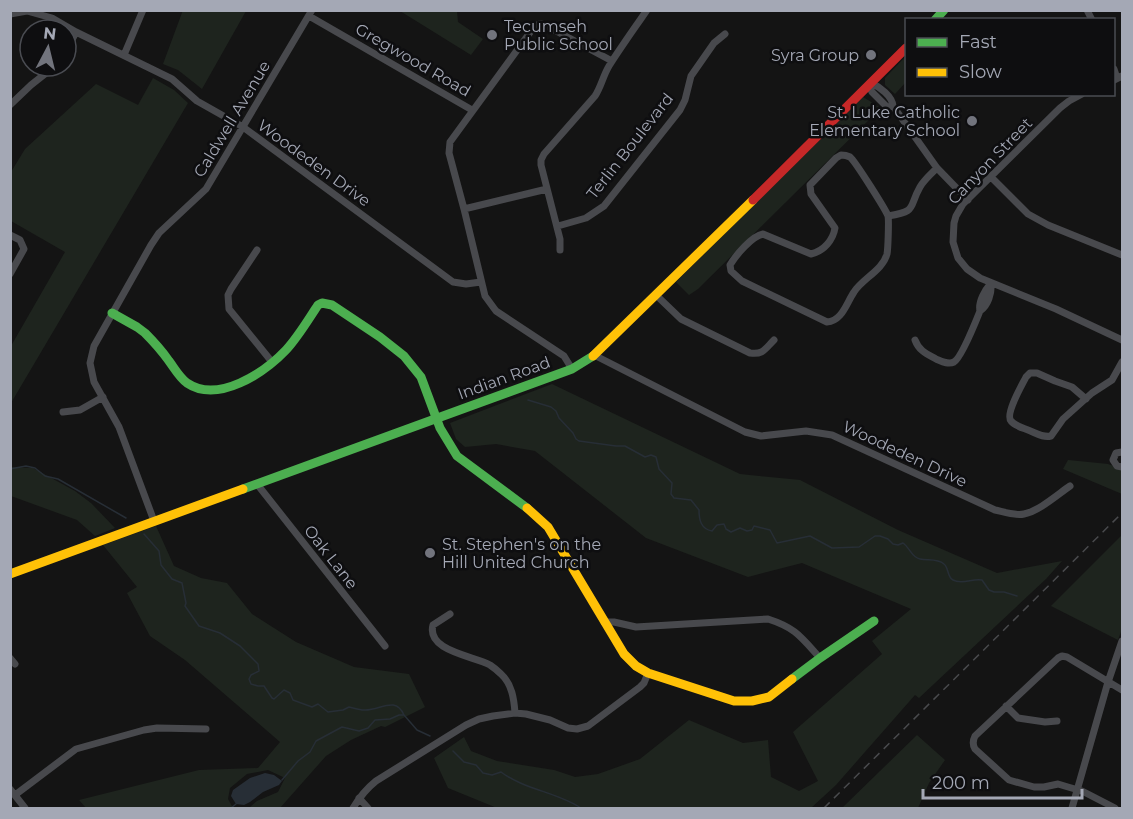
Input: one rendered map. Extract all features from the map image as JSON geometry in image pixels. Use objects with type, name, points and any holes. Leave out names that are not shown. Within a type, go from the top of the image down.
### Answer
[{"type":"street","points":[[124,55],[143,10]]},
{"type":"street","points":[[560,250],[561,239],[541,165],[544,154],[595,96],[612,61],[647,10]]},
{"type":"street","name":"Woodeden Drive","points":[[10,14],[27,11],[52,18]]},
{"type":"street","name":"Gregwood Road","points":[[311,13],[472,110]]},
{"type":"street","name":"Caldwell Avenue","points":[[154,521],[119,427],[94,382],[90,363],[94,345],[159,233],[206,189],[311,13]]},
{"type":"street","points":[[572,369],[564,356],[496,311],[485,296],[448,147],[472,110],[537,24],[545,25],[612,61]]},
{"type":"street","name":"Woodeden Drive","points":[[78,33],[172,79],[197,100],[243,127],[453,282],[466,284],[481,282]]},
{"type":"street","name":"Terlin Boulevard","points":[[558,226],[586,218],[604,206],[680,110],[691,76],[714,43],[725,34]]},
{"type":"street","name":"Indian Road","points":[[10,574],[572,369],[594,354],[656,295],[905,49]]},
{"type":"street","points":[[10,105],[40,78]]},
{"type":"street","points":[[871,83],[879,87],[892,101],[893,106],[937,168],[968,200]]},
{"type":"street","name":"Canyon Street","points":[[1078,96],[1060,108],[959,210],[954,223],[953,242],[958,258],[974,275],[1056,309],[1122,340]]},
{"type":"street","points":[[841,155],[851,158],[888,216],[887,254],[855,290],[838,318],[832,321],[827,321],[742,281],[731,271],[730,265],[734,258],[757,235],[763,234],[811,254],[819,252],[834,237],[835,228],[811,194],[810,185],[841,155]]},
{"type":"street","points":[[888,216],[902,214],[912,207],[921,186],[937,168]]},
{"type":"street","points":[[991,177],[1028,214],[1048,225],[1122,255]]},
{"type":"street","points":[[464,209],[547,189]]},
{"type":"street","points":[[10,235],[20,240],[24,249],[10,274]]},
{"type":"street","points":[[257,250],[231,289],[228,302],[232,313],[272,362]]},
{"type":"street","points":[[915,340],[920,350],[927,354],[943,362],[954,362],[960,356],[980,311],[984,308],[991,292],[991,283]]},
{"type":"street","points":[[656,295],[681,319],[750,353],[758,354],[774,340]]},
{"type":"street","points":[[112,314],[138,327],[168,359],[183,380],[199,389],[209,391],[220,390],[255,374],[287,349],[318,305],[322,303],[332,305],[401,353],[417,370],[435,419],[457,456],[532,512],[548,527],[624,654],[636,666],[648,673],[734,700],[747,702],[760,700],[769,697],[874,621]]},
{"type":"street","name":"Woodeden Drive","points":[[594,354],[745,432],[761,435],[806,431],[832,435],[995,510],[1025,514],[1070,486]]},
{"type":"street","points":[[1086,399],[1072,387],[1037,373],[1031,373],[1026,377],[1015,400],[1009,414],[1010,419],[1017,425],[1049,437],[1063,419],[1086,399],[1095,391],[1110,382],[1122,362]]},
{"type":"street","points":[[63,412],[80,410],[103,397]]},
{"type":"street","points":[[1122,452],[1116,453],[1113,460],[1117,466],[1122,467]]},
{"type":"street","name":"Oak Lane","points":[[257,484],[385,646]]},
{"type":"street","points":[[450,614],[433,626],[432,637],[441,646],[489,665],[501,674],[506,679],[514,697],[515,713]]},
{"type":"street","points":[[604,622],[636,627],[768,619],[789,626],[820,658]]},
{"type":"street","points":[[1072,808],[1122,641]]},
{"type":"street","points":[[1114,808],[1077,790],[1058,784],[1034,787],[1009,780],[975,749],[973,740],[1006,706],[1062,656],[1068,657],[1122,690]]},
{"type":"street","points":[[353,808],[359,798],[376,781],[466,725],[493,716],[515,713],[550,720],[568,728],[582,728],[588,726],[640,687],[648,673]]},
{"type":"street","points":[[1006,706],[1018,718],[1045,722],[1057,721]]},
{"type":"street","points":[[26,808],[13,792],[76,749],[157,728],[206,729]]},
{"type":"street","points":[[359,798],[368,808]]},
{"type":"shaded area","points":[[183,10],[246,11],[202,89],[178,70],[163,64]]},
{"type":"shaded area","points":[[400,11],[457,11],[458,22],[483,39],[471,55]]},
{"type":"shaded area","points":[[905,57],[905,83],[895,94],[885,85],[885,78]]},
{"type":"shaded area","points":[[153,78],[174,90],[188,103],[11,403],[11,346],[65,252],[11,221],[11,172],[25,149],[96,84],[138,105]]},
{"type":"shaded area","points":[[863,97],[881,108],[698,289],[689,295],[676,282]]},
{"type":"shaded area","points":[[552,384],[740,474],[800,480],[898,530],[997,573],[1062,561],[1046,579],[919,698],[915,695],[836,785],[811,808],[497,808],[448,788],[434,758],[464,737],[471,751],[497,761],[554,770],[575,777],[598,774],[640,759],[689,720],[743,743],[768,740],[771,777],[799,791],[818,781],[793,732],[882,654],[872,641],[911,609],[802,563],[748,577],[646,538],[535,451],[496,444],[465,447],[456,439],[450,423]]},
{"type":"shaded area","points":[[1068,460],[1108,464],[1122,469],[1122,494],[1063,469]]},
{"type":"shaded area","points":[[10,467],[33,468],[75,491],[91,503],[115,528],[95,536],[77,520],[11,496]]},
{"type":"shaded area","points":[[156,526],[174,566],[201,578],[227,583],[252,614],[296,642],[354,667],[409,674],[425,707],[385,727],[381,726],[351,740],[326,756],[280,808],[244,808],[278,792],[285,778],[268,770],[247,774],[230,788],[228,799],[233,808],[86,808],[79,800],[199,770],[258,768],[280,742],[185,660],[150,636],[127,593],[137,587],[103,545]]},
{"type":"shaded area","points":[[1122,535],[1122,629],[1118,640],[1051,606]]},
{"type":"shaded area","points":[[917,735],[945,760],[929,783],[918,808],[842,808]]},
{"type":"shaded area","points":[[265,773],[274,775],[282,781],[244,805],[236,804],[231,796],[233,790],[250,778]]},
{"type":"waterway","points":[[528,400],[551,407],[556,411],[559,418],[579,441],[625,446],[645,457],[651,455],[656,457],[659,469],[672,483],[671,494],[674,498],[691,500],[699,510],[701,524],[708,530],[712,531],[717,525],[724,524],[731,532],[740,528],[747,531],[752,530],[754,526],[770,530],[777,543],[810,536],[832,548],[859,547],[875,536],[880,536],[893,544],[903,543],[917,558],[941,562],[946,566],[953,580],[960,582],[982,580],[989,590],[1017,596]]},
{"type":"waterway","points":[[10,469],[26,466],[35,468],[45,476],[58,479],[126,518]]},
{"type":"waterway","points":[[144,534],[159,551],[161,565],[172,579],[182,583],[185,606],[199,626],[220,633],[240,646],[258,664],[259,671],[251,675],[249,679],[251,684],[264,686],[274,699],[284,690],[290,693],[293,700],[312,707],[318,704],[328,712],[349,707],[370,710],[392,705],[400,709],[404,715]]},
{"type":"waterway","points":[[282,780],[298,761],[310,752],[316,741],[342,727],[359,731],[368,728],[375,720],[404,715],[417,730],[430,736]]},
{"type":"waterway","points":[[453,751],[464,762],[476,765],[483,773],[492,775],[501,772],[520,783],[562,798],[581,808]]},
{"type":"waterway","points":[[231,808],[236,804]]},
{"type":"railway","points":[[824,808],[1122,513]]},
{"type":"traffic: fast","points":[[937,18],[944,10]]},
{"type":"traffic: fast","points":[[112,313],[145,333],[187,383],[199,389],[212,390],[240,383],[266,368],[290,345],[318,305],[322,303],[332,305],[404,356],[421,377],[440,428],[457,456],[527,508]]},
{"type":"traffic: fast","points":[[243,489],[572,369],[593,356]]},
{"type":"traffic: fast","points":[[792,679],[874,621]]},
{"type":"traffic: slow","points":[[593,356],[753,200]]},
{"type":"traffic: slow","points":[[10,574],[243,489]]},
{"type":"traffic: slow","points":[[527,508],[548,527],[624,654],[636,666],[648,673],[734,701],[752,701],[769,697],[792,679]]},
{"type":"traffic: jam","points":[[753,200],[905,49]]},
{"type":"place","name":"Tecumseh Public School","points":[[492,35]]},
{"type":"place","name":"Syra Group","points":[[871,55]]},
{"type":"place","name":"St. Luke Catholic Elementary School","points":[[972,121]]},
{"type":"place","name":"St. Stephen's on the Hill United Church","points":[[430,553]]}]
